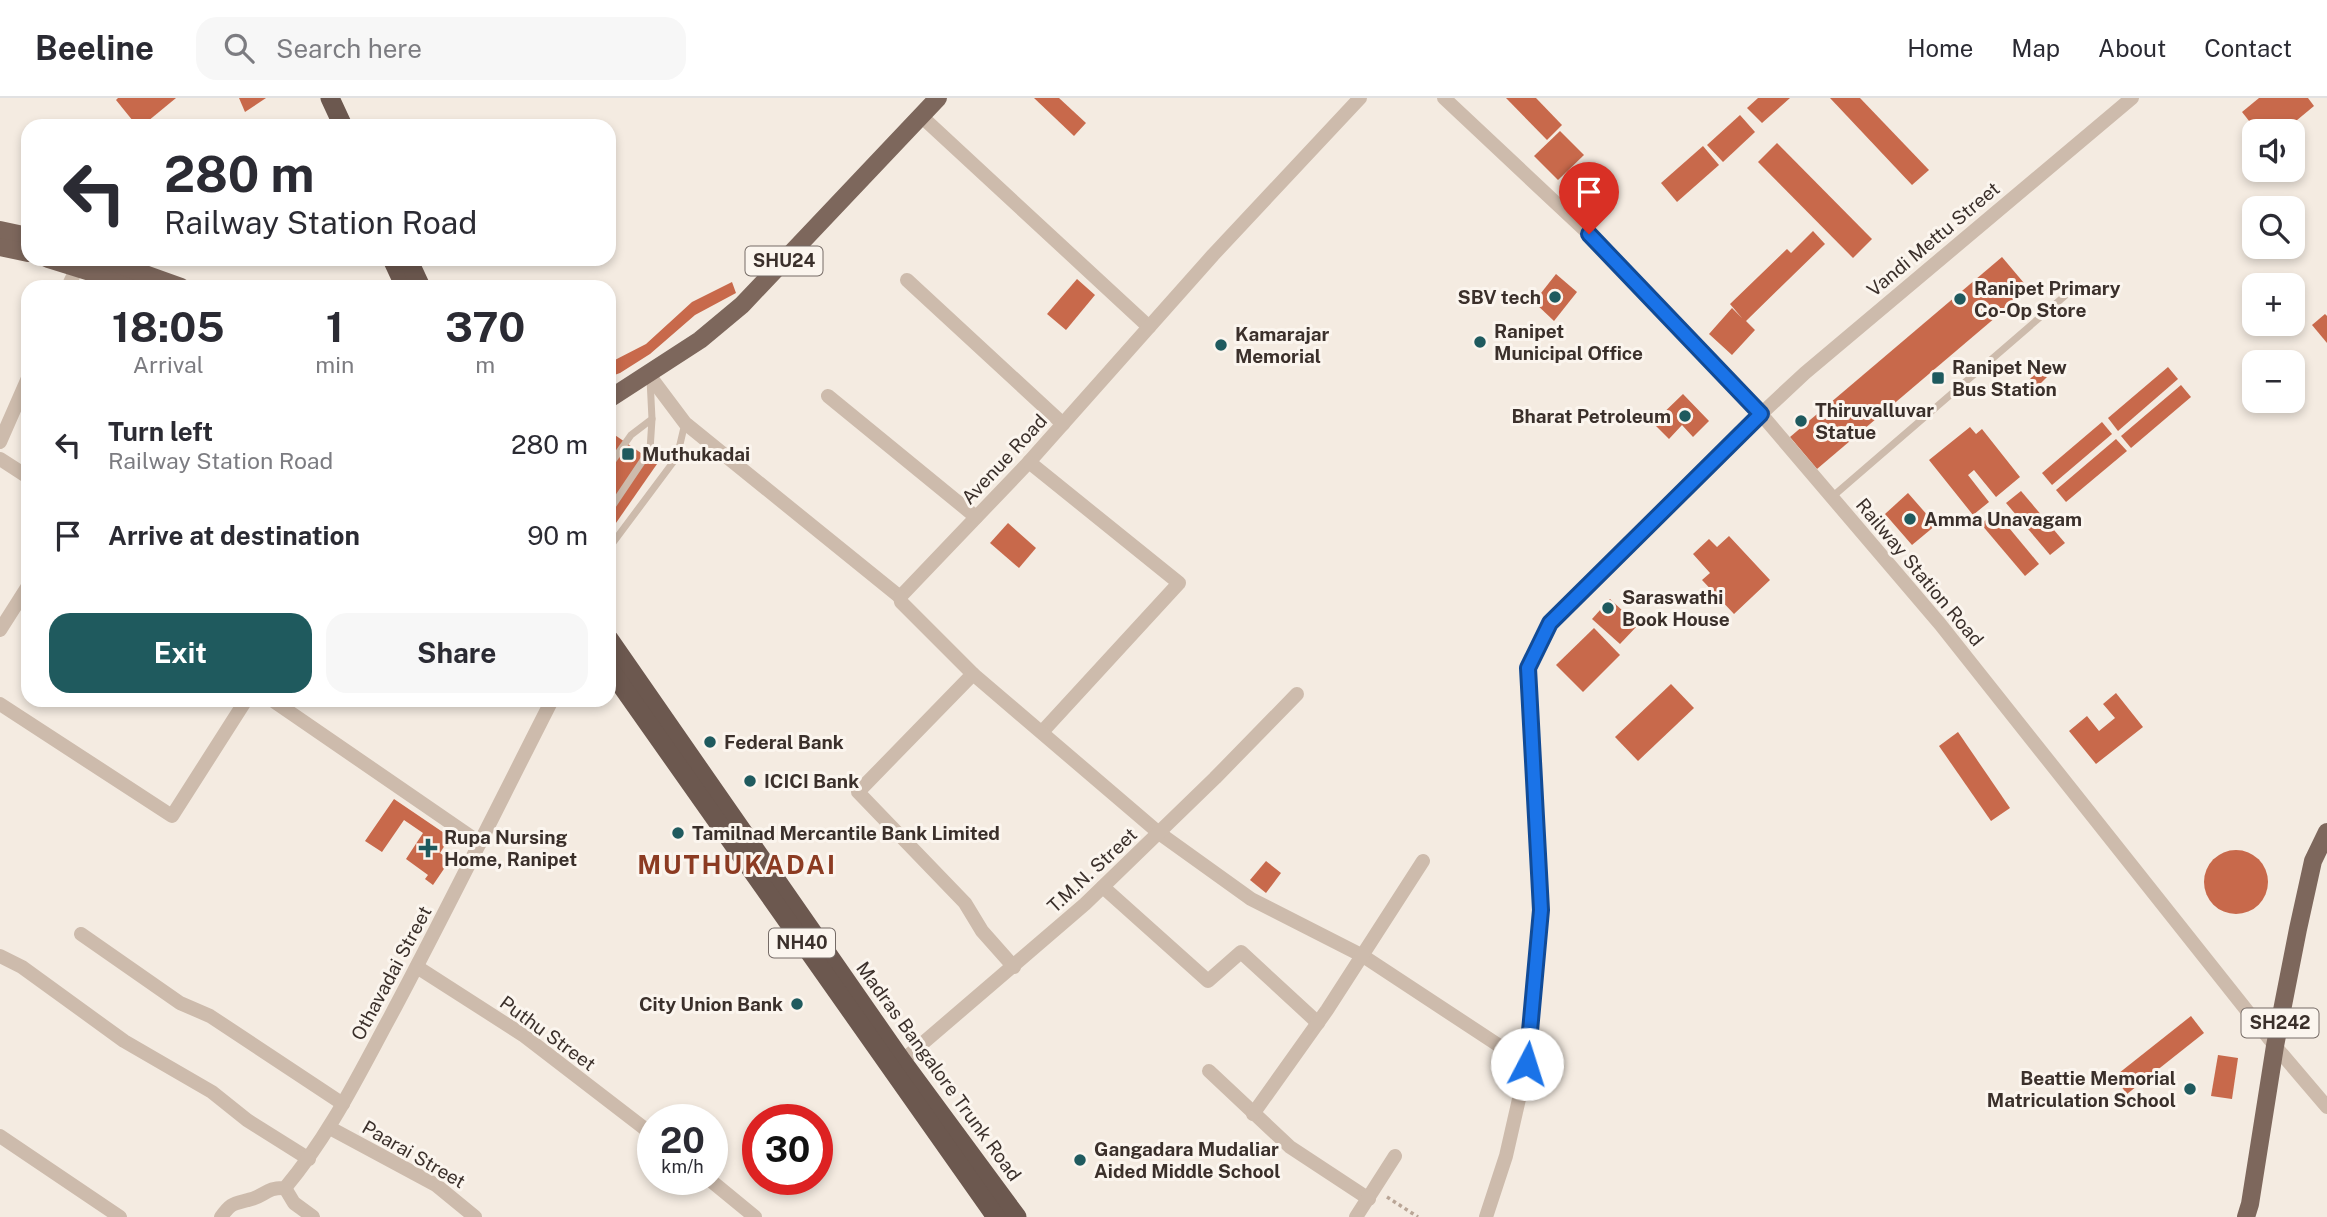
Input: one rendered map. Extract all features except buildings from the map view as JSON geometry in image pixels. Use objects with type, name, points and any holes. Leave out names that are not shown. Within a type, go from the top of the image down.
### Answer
[{"type":"highway","points":[[316,98],[325,119]]},
{"type":"highway","points":[[330,98],[340,119]]},
{"type":"highway","name":"Madras Bangalore Trunk Road","points":[[616,649],[894,1062]]},
{"type":"highway","name":"Madras Bangalore Trunk Road","points":[[616,678],[984,1187],[1017,1217]]},
{"type":"highway","name":"Madras Bangalore Trunk Road","points":[[984,1187],[996,1217]]},
{"type":"main road","name":"SHU24","points":[[616,395],[700,340],[742,305],[938,98]]},
{"type":"main road","points":[[0,230],[21,234]]},
{"type":"main road","points":[[0,247],[21,252]]},
{"type":"main road","points":[[86,266],[121,280]]},
{"type":"main road","points":[[122,266],[162,280]]},
{"type":"main road","name":"SH242","points":[[2246,1217],[2275,1046],[2313,861],[2327,832]]},
{"type":"street","name":"Avenue Road","points":[[900,597],[1029,462],[1360,98]]},
{"type":"street","name":"Railway Station Road","points":[[1444,98],[1589,234],[1761,414],[1940,624],[2275,1046],[2327,1107]]},
{"type":"street","name":"Vandi Mettu Street","points":[[1486,1217],[1506,1156],[1527,1064],[1541,910],[1528,668],[1550,623],[1761,414],[2132,98]]},
{"type":"street","points":[[921,116],[1149,327]]},
{"type":"street","points":[[907,280],[1063,424]]},
{"type":"street","points":[[649,375],[685,423],[900,597],[901,603],[973,674],[1159,833],[1251,900],[1363,956],[1527,1064]]},
{"type":"street","points":[[0,442],[21,394]]},
{"type":"street","points":[[828,396],[976,517]]},
{"type":"street","points":[[0,459],[21,472]]},
{"type":"street","points":[[1029,462],[1179,583],[1042,733]]},
{"type":"street","points":[[0,630],[21,598]]},
{"type":"street","points":[[973,674],[858,792],[965,903],[982,931],[1014,967]]},
{"type":"street","name":"T.M.N. Street","points":[[894,1062],[1014,967],[1103,887],[1297,694]]},
{"type":"street","points":[[0,704],[172,816],[242,707]]},
{"type":"street","points":[[282,707],[480,843]]},
{"type":"street","name":"Othavadai Street","points":[[285,1188],[330,1128],[417,967],[548,707]]},
{"type":"street","points":[[1253,1114],[1318,1023],[1423,861]]},
{"type":"street","points":[[1103,887],[1208,981],[1241,952],[1318,1023]]},
{"type":"street","points":[[81,934],[180,1003],[210,1016],[343,1104]]},
{"type":"street","points":[[0,956],[22,967],[124,1041],[212,1092],[247,1120],[309,1159]]},
{"type":"street","name":"Puthu Street","points":[[417,967],[523,1035],[637,1123]]},
{"type":"street","points":[[1209,1071],[1290,1147],[1372,1194]]},
{"type":"street","name":"Paarai Street","points":[[330,1128],[436,1185],[475,1217]]},
{"type":"street","points":[[0,1136],[120,1217]]},
{"type":"street","points":[[1356,1217],[1395,1156]]},
{"type":"street","points":[[221,1217],[228,1206],[238,1201],[250,1200],[271,1188],[285,1188],[295,1203],[313,1217]]},
{"type":"street","points":[[728,1195],[755,1217]]},
{"type":"lane","points":[[1832,497],[2067,294]]},
{"type":"lane","points":[[616,501],[650,450],[652,419],[649,375]]},
{"type":"lane","points":[[616,456],[631,435],[652,419]]},
{"type":"lane","points":[[616,539],[677,457],[685,423]]},
{"type":"path","points":[[1372,1194],[1418,1217]]},
{"type":"place","name":"SBV tech","points":[[1555,297]]},
{"type":"place","name":"Ranipet Primary Co-Op Store","points":[[1960,299]]},
{"type":"place","name":"Ranipet Municipal Office","points":[[1480,342]]},
{"type":"place","name":"Kamarajar Memorial","points":[[1221,345]]},
{"type":"place","name":"Ranipet New Bus Station","points":[[1938,378]]},
{"type":"place","name":"Bharat Petroleum","points":[[1685,416]]},
{"type":"place","name":"Thiruvalluvar Statue","points":[[1801,421]]},
{"type":"place","name":"Muthukadai","points":[[628,454]]},
{"type":"place","name":"Amma Unavagam","points":[[1910,519]]},
{"type":"place","name":"Saraswathi Book House","points":[[1608,608]]},
{"type":"place","name":"Federal Bank","points":[[710,742]]},
{"type":"place","name":"ICICI Bank","points":[[750,781]]},
{"type":"place","name":"Tamilnad Mercantile Bank Limited","points":[[678,833]]},
{"type":"place","name":"Rupa Nursing Home, Ranipet","points":[[428,848]]},
{"type":"place","name":"City Union Bank","points":[[797,1004]]},
{"type":"place","name":"Beattie Memorial Matriculation School","points":[[2190,1089]]},
{"type":"place","name":"Gangadara Mudaliar Aided Middle School","points":[[1080,1160]]},
{"type":"district","name":"MUTHUKADAI","points":[[737,865]]},
{"type":"route","points":[[1527,1064],[1541,910],[1528,668],[1550,623],[1761,414],[1589,234]]}]
